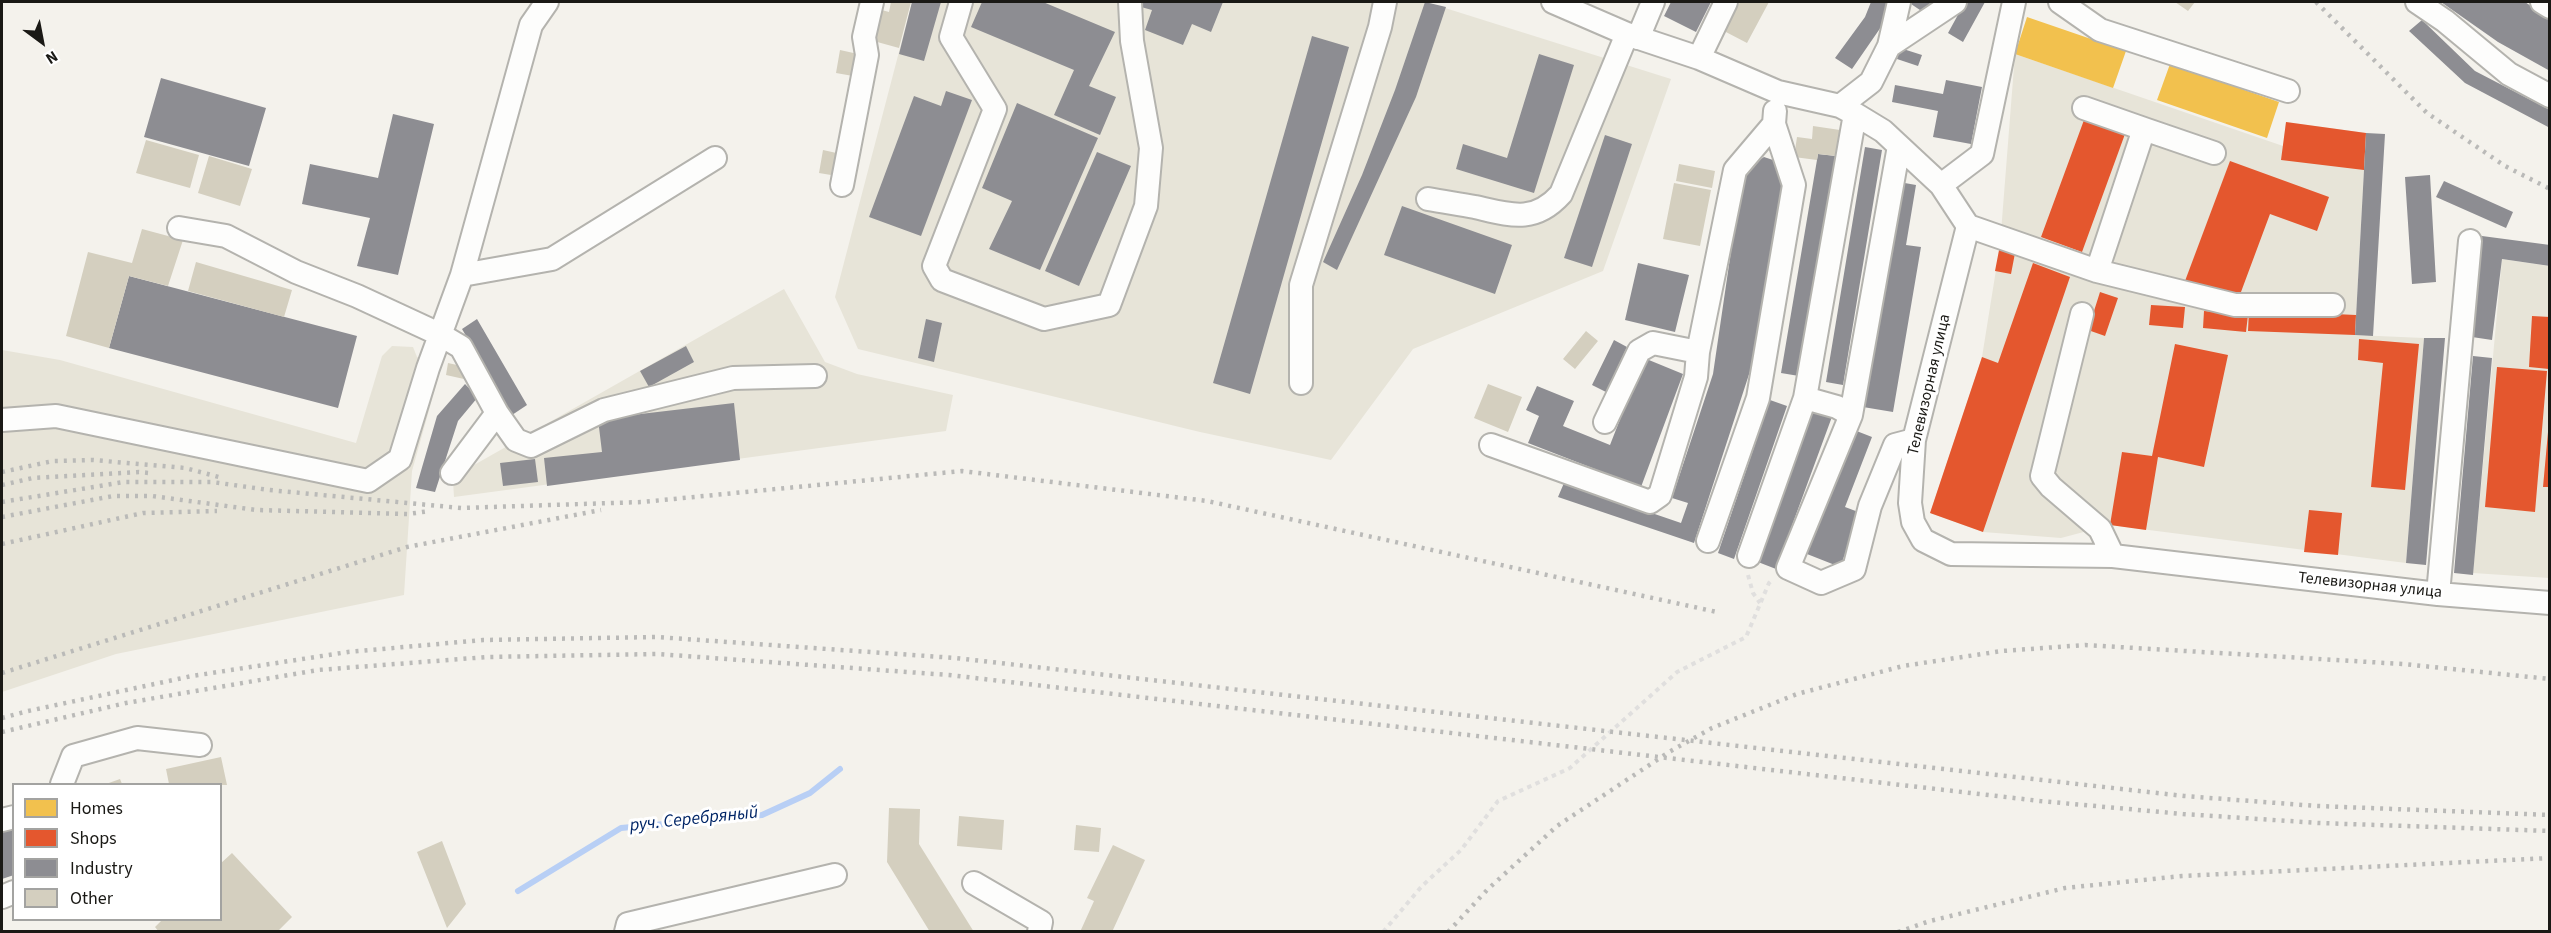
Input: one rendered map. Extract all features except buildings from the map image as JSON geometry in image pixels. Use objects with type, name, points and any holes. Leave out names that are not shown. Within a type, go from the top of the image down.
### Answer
[{"type":"lane","points":[[2,420],[57,416],[368,481],[400,459],[439,334],[462,275],[531,26],[547,2]]},
{"type":"lane","points":[[842,185],[867,56],[864,37],[872,2]]},
{"type":"lane","points":[[961,2],[951,37],[995,110],[934,266],[942,280],[1044,319],[1109,305],[1146,206],[1151,148],[1132,41],[1130,2]]},
{"type":"lane","points":[[1301,383],[1301,285],[1386,2]]},
{"type":"lane","points":[[1552,2],[1632,36],[1699,58],[1778,92],[1847,110],[1883,131],[1941,185],[1968,226],[2097,271],[2235,305],[2333,305]]},
{"type":"lane","points":[[1428,199],[1509,216],[1532,213],[1551,205],[1561,194],[1632,36],[1653,2]]},
{"type":"lane","points":[[1699,58],[1726,2]]},
{"type":"lane","points":[[1749,556],[1805,398],[1847,110],[1871,82],[1889,46],[1899,2]]},
{"type":"lane","points":[[1889,46],[1955,2]]},
{"type":"lane","points":[[1941,185],[1982,154],[2014,2]]},
{"type":"lane","points":[[2060,2],[2100,30],[2288,91]]},
{"type":"lane","points":[[2417,2],[2445,21],[2509,74],[2550,96]]},
{"type":"lane","points":[[2542,2],[2550,7]]},
{"type":"lane","points":[[1708,541],[1758,398],[1794,185],[1774,124],[1778,92]]},
{"type":"lane","points":[[2084,108],[2214,153]]},
{"type":"lane","points":[[1491,445],[1650,502],[1660,495],[1696,376],[1698,352],[1735,170],[1774,124]]},
{"type":"lane","points":[[2097,271],[2144,129]]},
{"type":"lane","points":[[1899,146],[1851,415],[1788,568],[1821,584],[1854,569],[1870,507],[1895,445],[1914,440]]},
{"type":"lane","points":[[462,275],[552,259],[715,158]]},
{"type":"lane","name":"Телевизорная улица","points":[[1968,226],[1914,440],[1910,503],[1913,522],[1923,540],[1951,554],[2113,556],[2438,594],[2550,603]]},
{"type":"lane","points":[[179,228],[226,236],[296,272],[357,296],[439,334],[461,347],[497,413],[516,440],[531,446],[604,410],[733,378],[816,376]]},
{"type":"lane","points":[[2438,594],[2470,242]]},
{"type":"lane","points":[[2082,314],[2042,476],[2050,487],[2100,529],[2113,556]]},
{"type":"lane","points":[[1605,422],[1639,351],[1653,343],[1698,352]]},
{"type":"lane","points":[[1805,398],[1837,407],[1851,415]]},
{"type":"lane","points":[[452,473],[497,413]]},
{"type":"lane","points":[[63,783],[73,756],[136,738],[200,745]]},
{"type":"lane","points":[[626,932],[628,924],[835,875]]},
{"type":"lane","points":[[974,883],[1041,922],[1039,932]]},
{"type":"path","points":[[1749,556],[1748,576],[1753,593],[1760,603]]},
{"type":"path","points":[[1383,932],[1422,886],[1461,850],[1498,801],[1570,768],[1677,672],[1746,637],[1769,583],[1788,568]]},
{"type":"shaded area","points":[[912,2],[1426,2],[1671,79],[1603,271],[1413,349],[1331,460],[1200,432],[858,349],[835,297]]},
{"type":"shaded area","points":[[2015,54],[2283,146],[2286,122],[2366,133],[2355,335],[2424,338],[2406,563],[2110,525],[2061,538],[1983,532],[1930,513],[1982,357],[2000,245]]},
{"type":"shaded area","points":[[2502,259],[2549,266],[2549,578],[2473,573]]},
{"type":"shaded area","points":[[784,289],[825,362],[857,374],[953,395],[946,431],[454,497],[453,481],[467,469]]},
{"type":"shaded area","points":[[392,346],[413,347],[417,357],[442,364],[412,471],[404,595],[116,654],[2,692],[2,350],[60,360],[356,443],[382,356]]},
{"type":"waterway","name":"руч. Серебряный","points":[[518,891],[621,828],[762,815],[810,793],[840,769]]},
{"type":"railway","points":[[2316,2],[2427,113],[2505,166],[2550,189]]},
{"type":"railway","points":[[2,472],[53,461],[93,460],[185,468],[219,477]]},
{"type":"railway","points":[[2,502],[124,482],[212,482],[269,490],[461,508],[642,502],[962,471],[1207,501],[1717,612]]},
{"type":"railway","points":[[2,485],[33,478],[149,473]]},
{"type":"railway","points":[[2,517],[113,496],[152,496],[256,510],[408,514],[430,511]]},
{"type":"railway","points":[[2,673],[407,547],[601,510]]},
{"type":"railway","points":[[2,544],[143,513],[217,511]]},
{"type":"railway","points":[[2,718],[192,676],[348,652],[483,640],[657,637],[955,658],[2184,796],[2317,806],[2550,815]]},
{"type":"railway","points":[[1448,932],[1487,890],[1557,826],[1669,752],[1712,728],[1797,694],[1903,666],[2002,651],[2085,645],[2403,664],[2550,679]]},
{"type":"railway","points":[[2,732],[126,703],[318,670],[487,657],[657,654],[949,675],[2040,801],[2319,823],[2550,831]]},
{"type":"railway","points":[[1898,932],[1930,921],[2065,888],[2182,876],[2550,858]]}]
